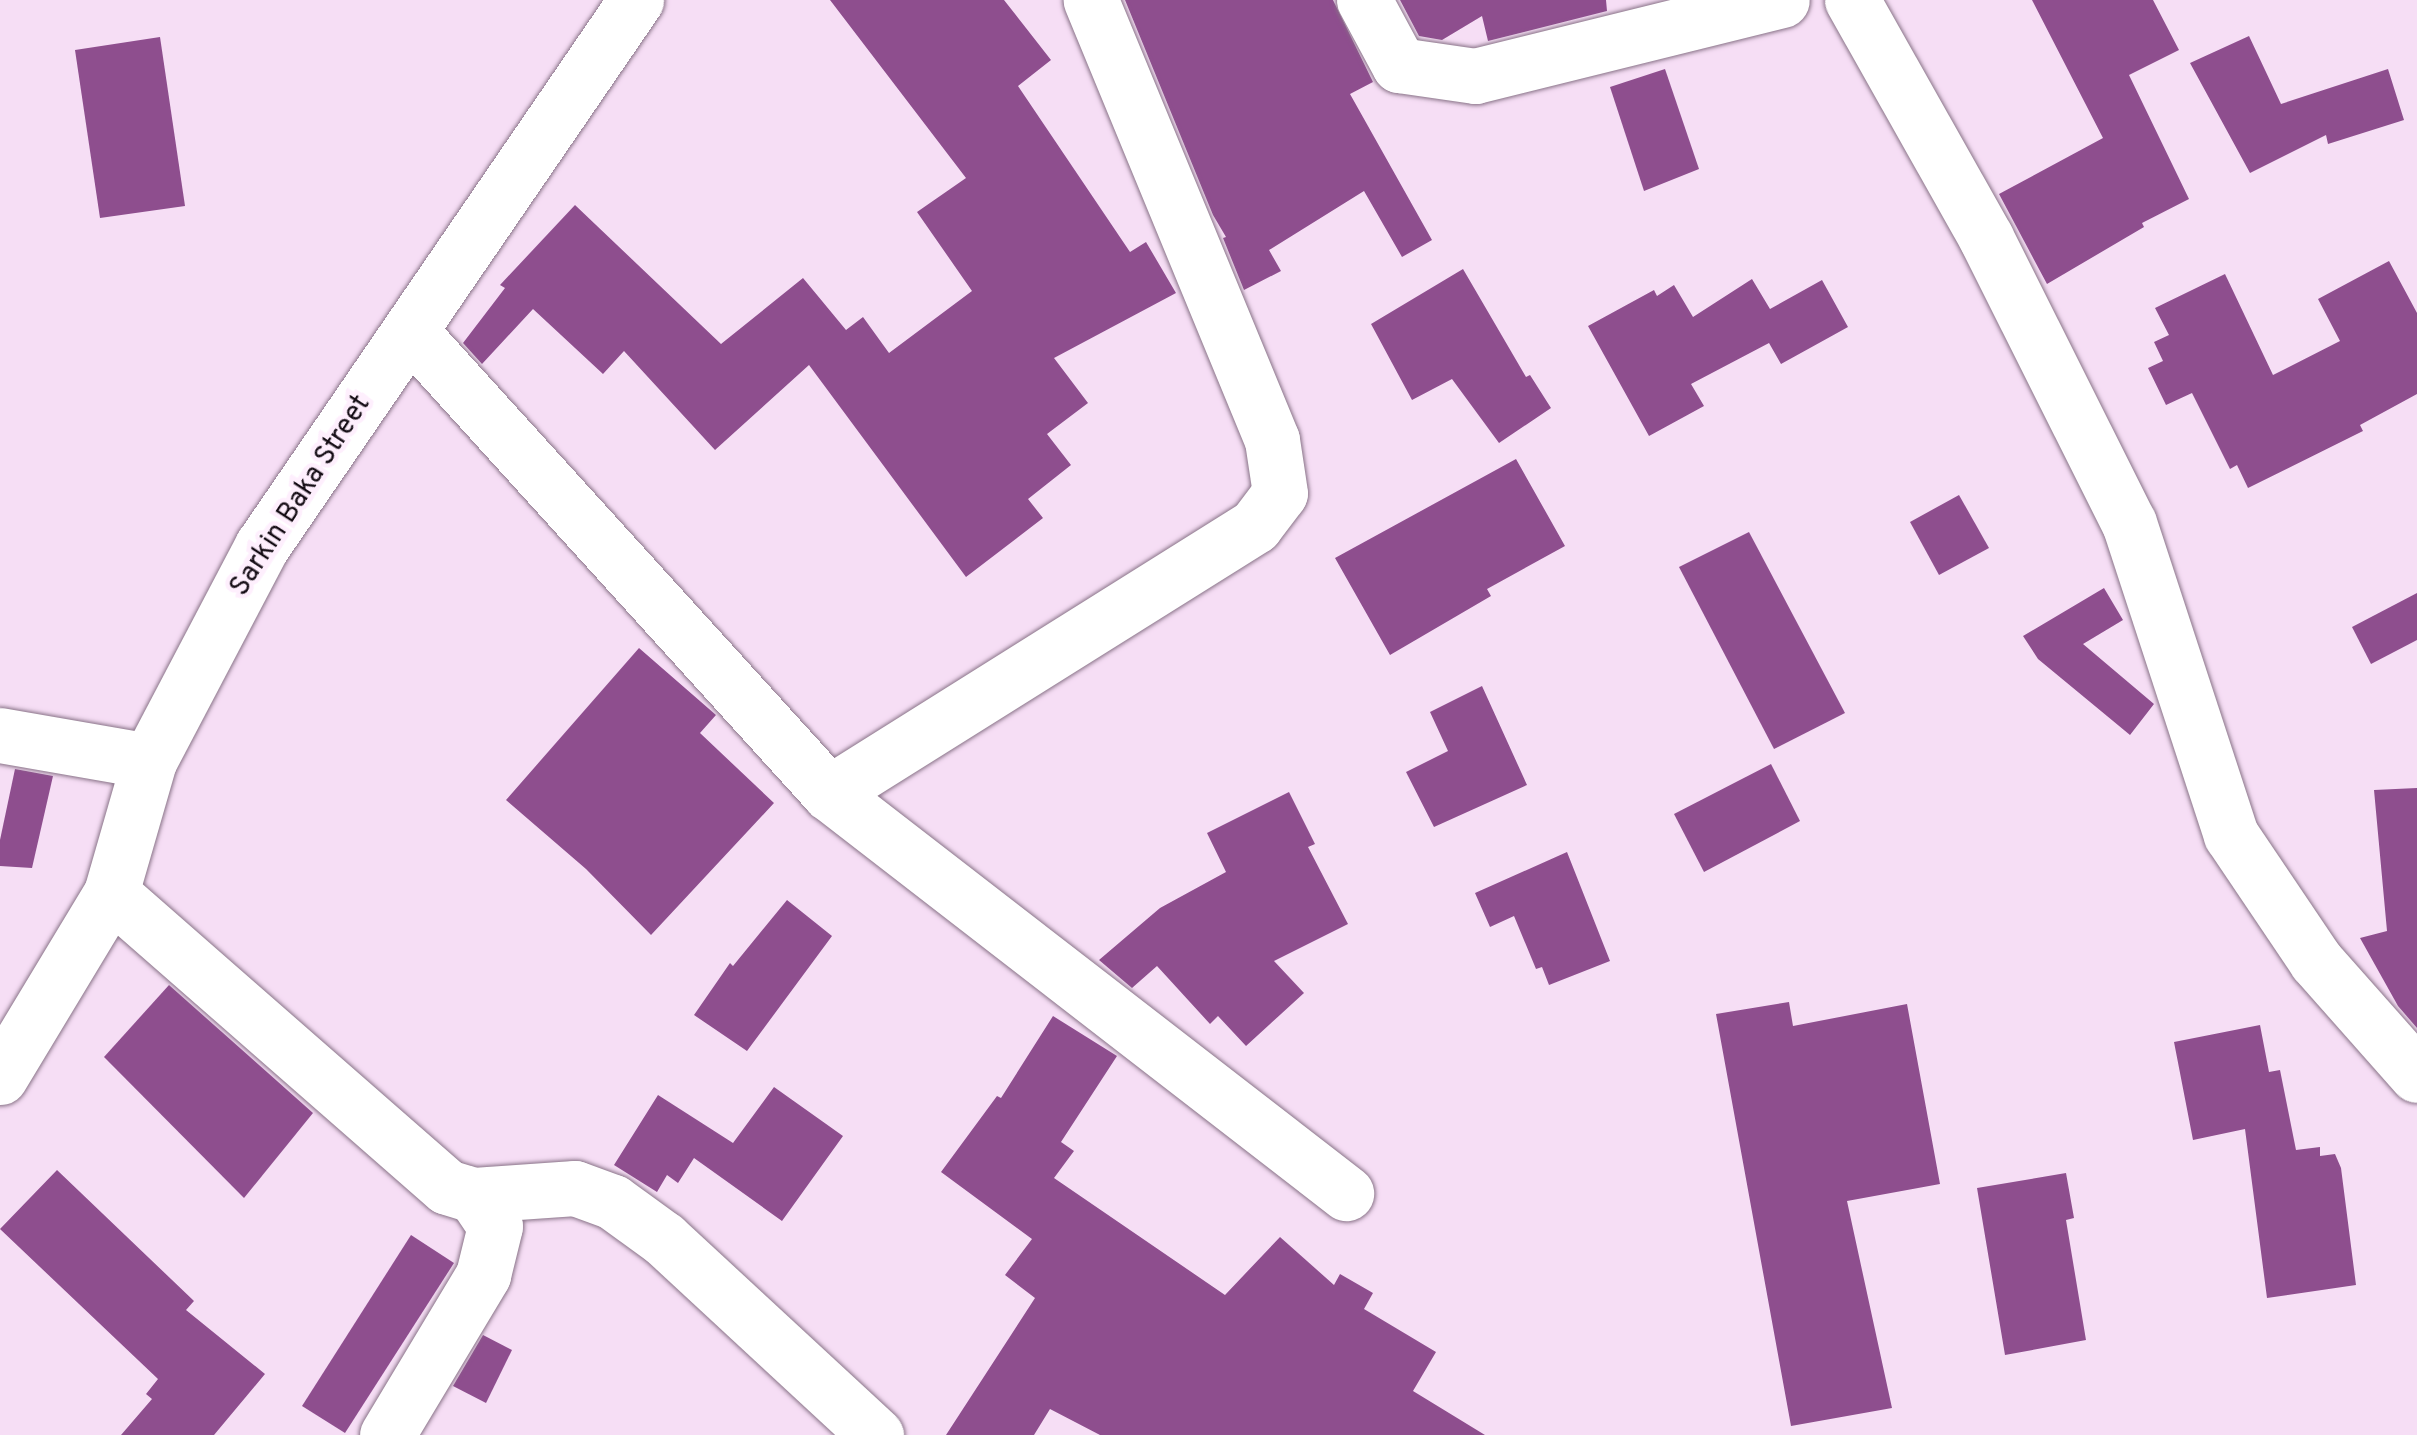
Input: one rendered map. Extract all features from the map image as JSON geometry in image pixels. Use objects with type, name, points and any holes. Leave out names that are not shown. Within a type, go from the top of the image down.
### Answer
[{"type":"street","name":"Sarkin Baka Street","points":[[0,1077],[110,893],[149,762],[262,546],[636,0]]},
{"type":"street","points":[[829,793],[1255,526],[1280,493],[1272,440],[1090,0]]},
{"type":"street","points":[[1364,0],[1399,64],[1475,76],[1782,0]]},
{"type":"street","points":[[1852,0],[1986,238],[2129,523],[2231,835],[2316,961],[2417,1075]]},
{"type":"street","points":[[410,331],[829,793],[1346,1193]]},
{"type":"street","points":[[0,735],[149,762]]},
{"type":"street","points":[[110,893],[447,1186],[474,1196],[574,1188],[612,1202],[664,1239],[876,1435]]},
{"type":"street","points":[[387,1435],[483,1275],[496,1226],[474,1196]]},
{"type":"building","points":[[830,0],[1004,0],[1051,60],[1018,86],[1130,252],[1146,242],[1176,293],[1054,358],[1088,403],[1047,434],[1071,465],[1028,499],[1043,518],[966,577],[809,365],[715,450],[624,351],[603,374],[533,309],[482,364],[463,343],[505,288],[500,285],[575,205],[721,344],[803,278],[846,330],[863,317],[889,353],[972,291],[917,212],[966,178]]},
{"type":"building","points":[[1125,0],[1333,0],[1373,82],[1350,94],[1432,240],[1402,257],[1364,191],[1269,250],[1281,271],[1244,290],[1223,238],[1226,237],[1213,215]]},
{"type":"building","points":[[1400,0],[1606,0],[1607,11],[1488,41],[1482,16],[1442,40],[1419,36]]},
{"type":"building","points":[[2032,0],[2153,0],[2179,50],[2129,75],[2189,199],[2142,223],[2144,227],[2047,284],[1999,194],[2103,138]]},
{"type":"building","points":[[2249,36],[2281,104],[2388,69],[2404,120],[2328,144],[2326,135],[2250,173],[2190,63]]},
{"type":"building","points":[[160,37],[185,206],[100,218],[75,50]]},
{"type":"building","points":[[1665,69],[1699,169],[1644,191],[1610,87]]},
{"type":"building","points":[[2389,261],[2417,313],[2417,394],[2360,425],[2363,431],[2248,488],[2237,465],[2230,469],[2192,393],[2166,405],[2148,368],[2163,361],[2154,342],[2169,335],[2155,308],[2225,274],[2273,375],[2340,341],[2318,299]]},
{"type":"building","points":[[1463,269],[1526,377],[1530,375],[1551,408],[1499,443],[1452,379],[1412,400],[1371,324]]},
{"type":"building","points":[[1752,279],[1770,309],[1822,280],[1848,327],[1781,364],[1769,343],[1691,384],[1704,406],[1649,436],[1588,326],[1654,290],[1657,296],[1674,285],[1693,317]]},
{"type":"building","points":[[1516,459],[1565,546],[1487,589],[1491,596],[1390,655],[1335,558]]},
{"type":"building","points":[[1959,495],[1989,548],[1939,575],[1910,522]]},
{"type":"building","points":[[1749,532],[1845,713],[1774,749],[1679,567]]},
{"type":"building","points":[[2104,588],[2123,620],[2083,644],[2154,704],[2130,735],[2038,659],[2023,636]]},
{"type":"building","points":[[2417,593],[2417,640],[2371,664],[2352,627]]},
{"type":"building","points":[[639,648],[716,715],[700,733],[774,803],[651,935],[586,869],[506,800]]},
{"type":"building","points":[[1482,686],[1527,785],[1434,827],[1406,772],[1448,751],[1430,712]]},
{"type":"building","points":[[1771,764],[1800,821],[1704,872],[1674,814]]},
{"type":"building","points":[[15,769],[53,776],[32,868],[0,866],[0,840]]},
{"type":"building","points":[[2417,788],[2417,1028],[2398,1006],[2360,938],[2387,931],[2374,790]]},
{"type":"building","points":[[1289,792],[1315,844],[1308,847],[1348,924],[1274,961],[1304,993],[1246,1046],[1218,1016],[1210,1024],[1157,966],[1132,988],[1099,960],[1160,908],[1226,872],[1207,833]]},
{"type":"building","points":[[1567,852],[1610,961],[1549,985],[1542,967],[1536,969],[1514,916],[1490,927],[1475,893]]},
{"type":"building","points":[[787,900],[832,936],[747,1051],[694,1015],[730,963],[733,966]]},
{"type":"building","points":[[169,985],[313,1113],[244,1198],[104,1057]]},
{"type":"building","points":[[1789,1002],[1793,1026],[1907,1004],[1940,1184],[1847,1201],[1892,1408],[1791,1426],[1716,1014]]},
{"type":"building","points":[[1053,1016],[1117,1056],[1061,1142],[1074,1151],[1054,1178],[1225,1295],[1280,1237],[1334,1285],[1340,1274],[1373,1293],[1364,1309],[1436,1352],[1413,1391],[1485,1435],[1100,1435],[1050,1409],[1034,1435],[946,1435],[1035,1298],[1005,1275],[1032,1239],[941,1172],[997,1096],[1001,1098]]},
{"type":"building","points":[[2260,1025],[2269,1072],[2280,1070],[2296,1150],[2320,1147],[2320,1156],[2335,1154],[2341,1168],[2356,1285],[2267,1298],[2245,1129],[2193,1140],[2174,1042]]},
{"type":"building","points":[[774,1087],[843,1136],[782,1221],[694,1158],[678,1183],[667,1175],[657,1192],[614,1165],[658,1095],[733,1143]]},
{"type":"building","points":[[57,1170],[194,1301],[186,1310],[265,1374],[214,1435],[121,1435],[152,1399],[146,1394],[158,1379],[0,1229]]},
{"type":"building","points":[[2066,1173],[2074,1218],[2066,1220],[2086,1340],[2005,1355],[1977,1188]]},
{"type":"building","points":[[411,1235],[454,1263],[345,1433],[302,1406]]},
{"type":"building","points":[[483,1335],[512,1350],[486,1403],[453,1386]]}]
